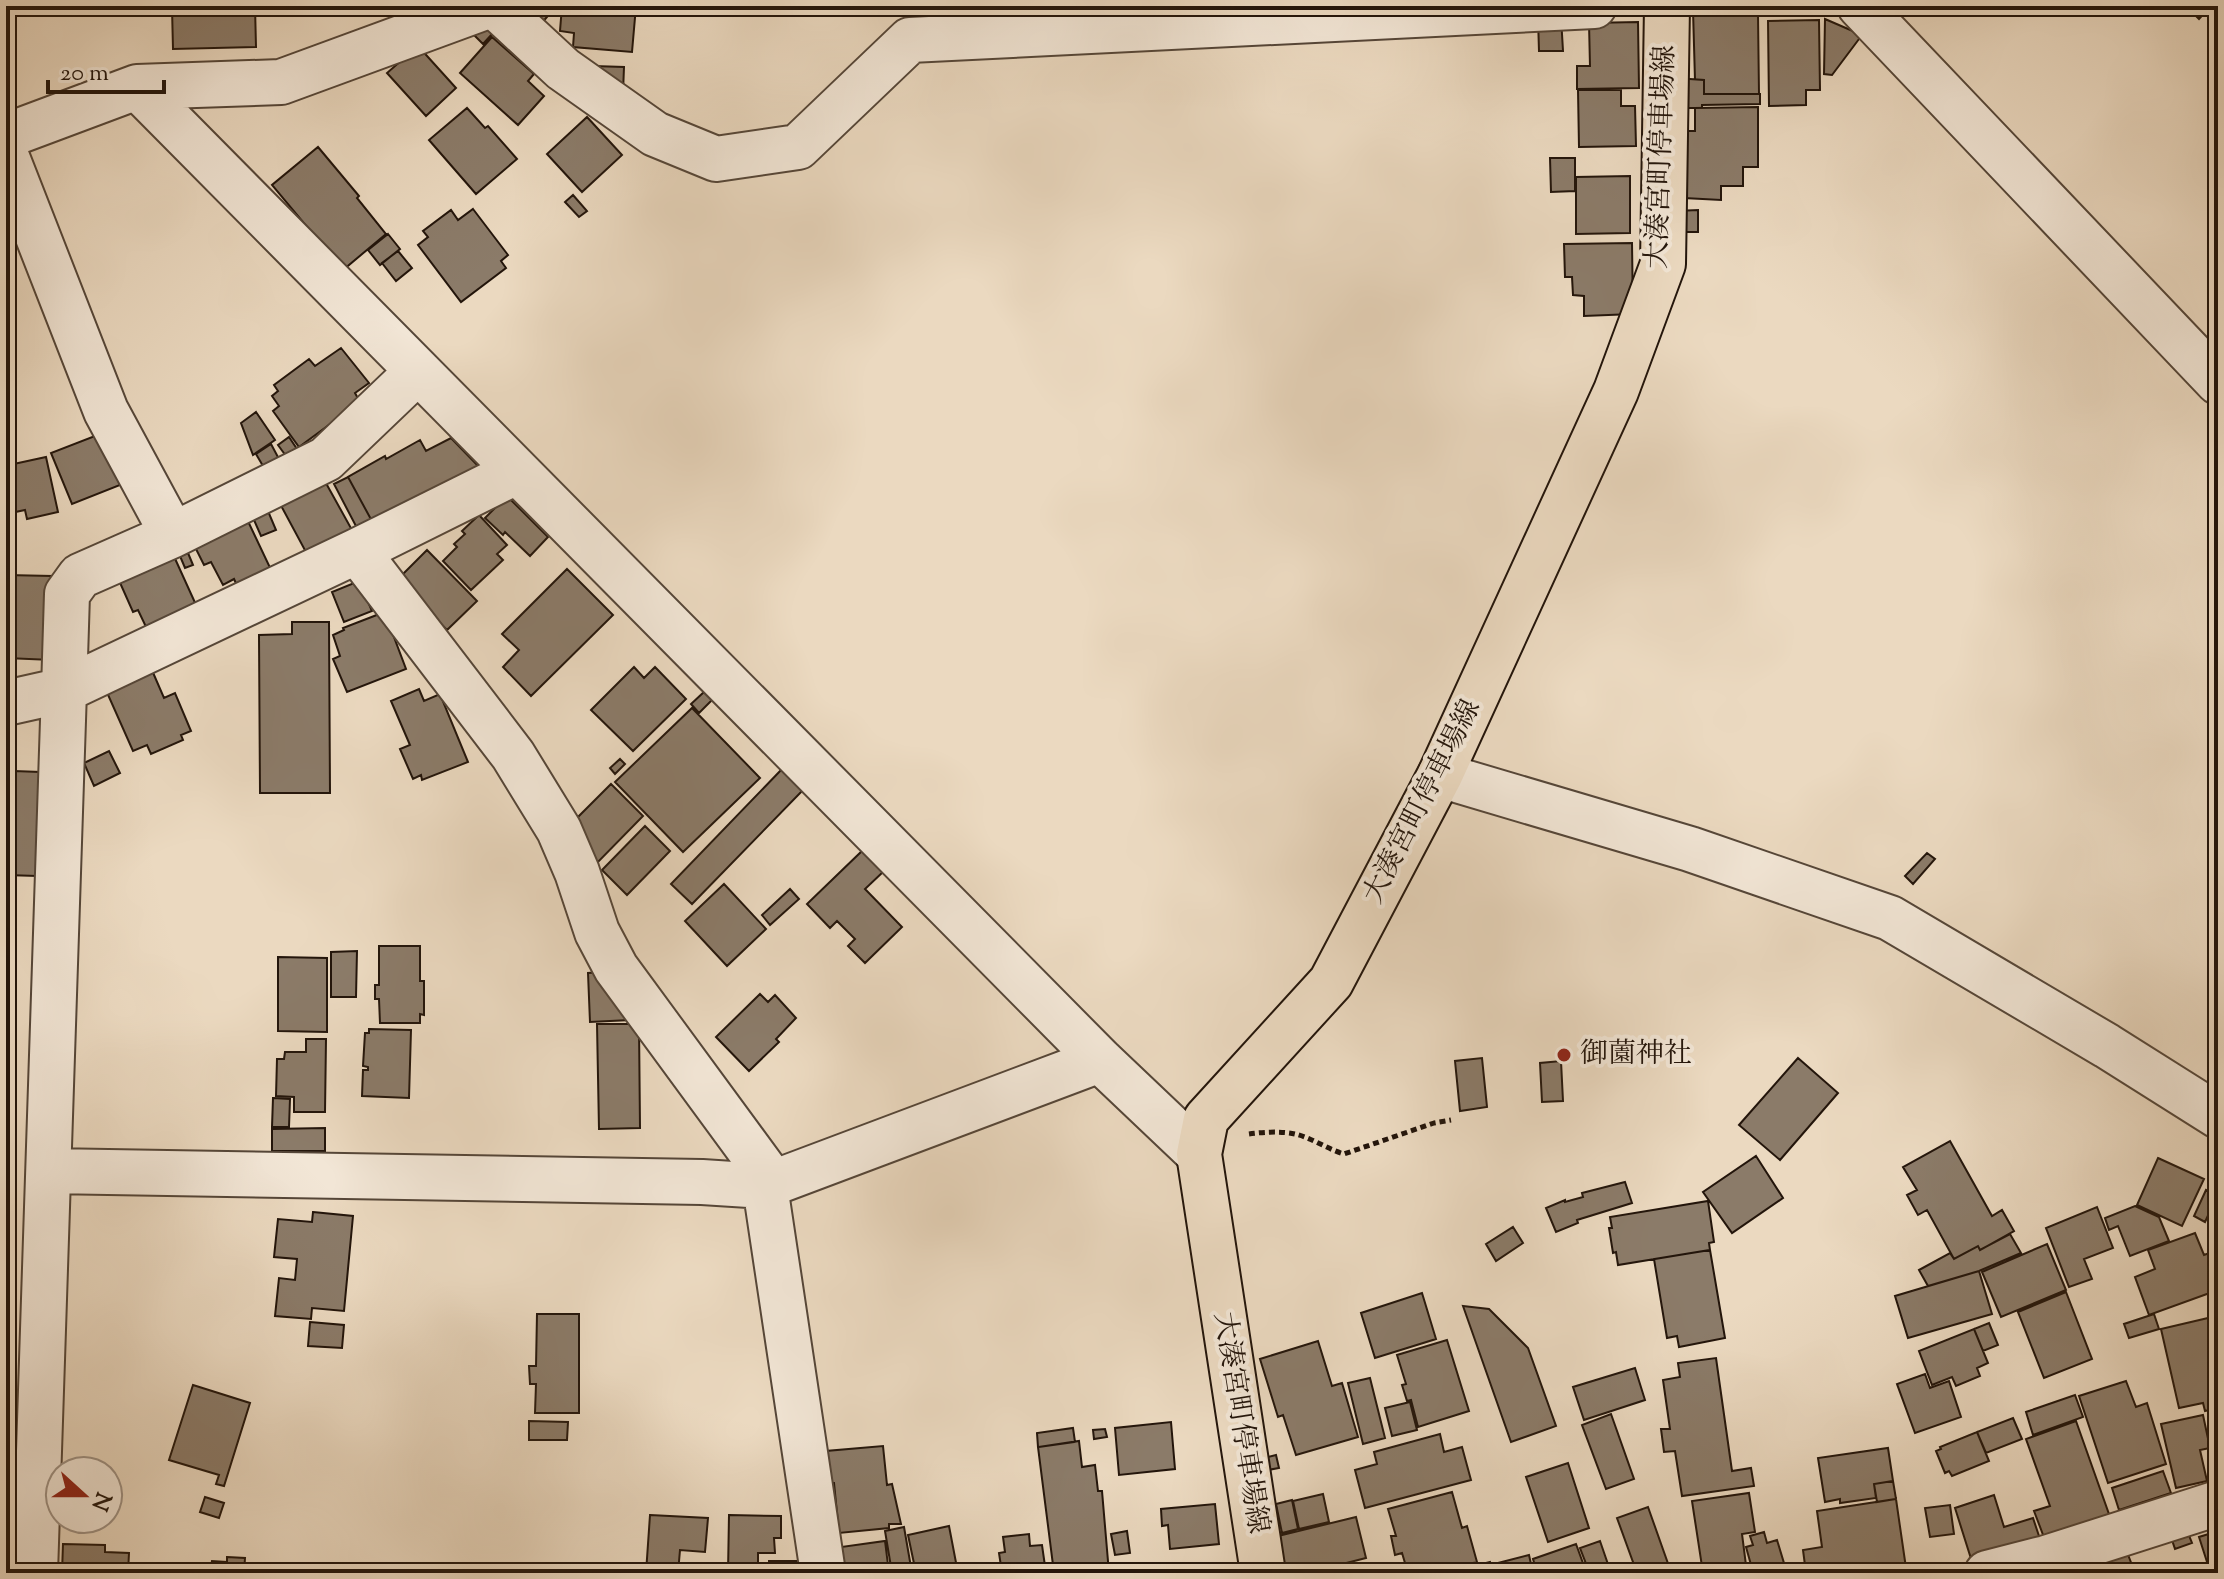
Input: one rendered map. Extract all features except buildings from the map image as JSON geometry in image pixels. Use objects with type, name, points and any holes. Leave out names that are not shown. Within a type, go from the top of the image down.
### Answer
[{"type":"main road","name":"大湊宮町停車場線","points":[[1263,1573],[1200,1148],[1206,1119],[1331,982],[1440,775],[1616,391],[1663,264],[1667,6]]},
{"type":"street","points":[[6,136],[137,87],[281,82],[488,6]]},
{"type":"street","points":[[495,6],[563,69],[655,134],[716,159],[798,147],[910,40],[1076,19],[1594,6]]},
{"type":"street","points":[[1860,6],[2218,382]]},
{"type":"street","points":[[137,87],[1100,1060],[1200,1148]]},
{"type":"street","points":[[6,155],[106,411],[173,535]]},
{"type":"street","points":[[35,1573],[67,594],[80,576],[173,535],[326,459],[417,372]]},
{"type":"street","points":[[6,703],[64,690],[516,472]]},
{"type":"street","points":[[357,551],[513,755],[559,830],[597,932],[616,968],[765,1171],[823,1573]]},
{"type":"street","points":[[1440,775],[1690,849],[1890,918],[2107,1046],[2218,1116]]},
{"type":"street","points":[[49,1171],[702,1182],[765,1186],[1100,1060]]},
{"type":"street","points":[[1987,1573],[2046,1558],[2218,1503]]},
{"type":"path","points":[[1200,1148],[1261,1132],[1295,1134],[1344,1154],[1451,1120]]},
{"type":"place","name":"御薗神社","points":[[1564,1055]]}]
